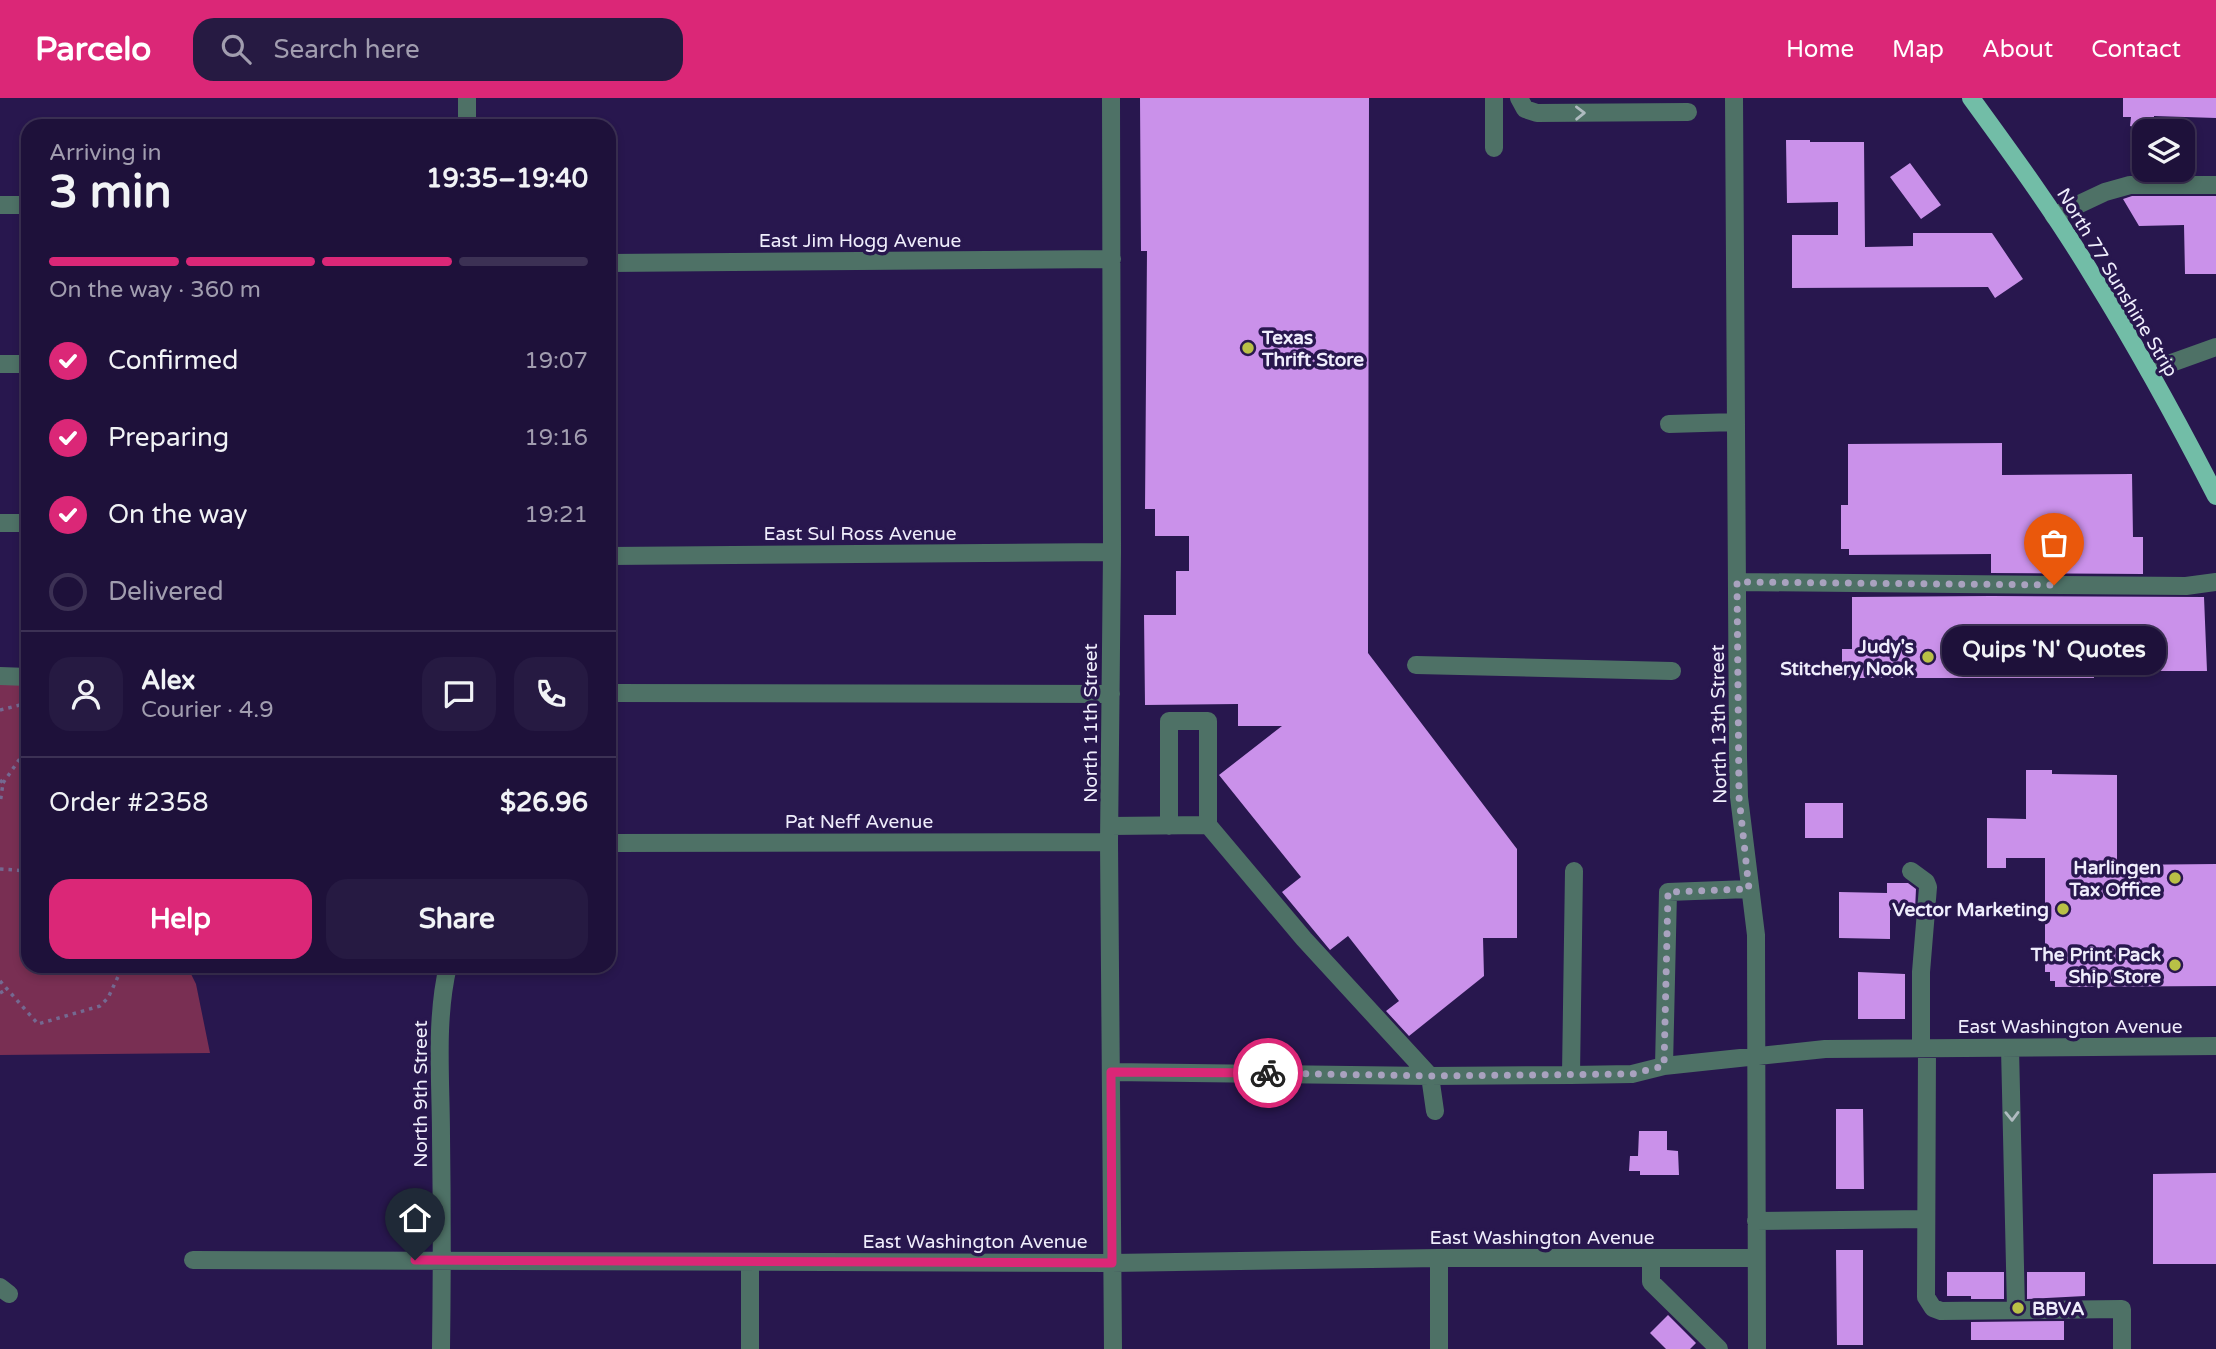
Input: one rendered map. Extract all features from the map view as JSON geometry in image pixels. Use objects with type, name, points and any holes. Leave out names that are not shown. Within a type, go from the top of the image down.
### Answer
[{"type":"main road","name":"North 77 Sunshine Strip","points":[[1971,98],[2093,276],[2214,490]]},
{"type":"street","points":[[467,98],[467,119]]},
{"type":"street","name":"North 11th Street","points":[[1111,98],[1110,834],[1113,1349]]},
{"type":"street","points":[[1494,98],[1494,148]]},
{"type":"street","points":[[1519,98],[1525,109],[1537,113],[1688,111]]},
{"type":"street","name":"North 13th Street","points":[[1734,98],[1739,797],[1756,935],[1758,1349]]},
{"type":"street","points":[[2054,216],[2105,191],[2130,185],[2216,185]]},
{"type":"street","points":[[0,205],[21,205]]},
{"type":"street","name":"East Jim Hogg Avenue","points":[[616,263],[1112,259]]},
{"type":"street","points":[[2149,371],[2216,347]]},
{"type":"street","points":[[0,364],[21,364]]},
{"type":"street","points":[[1669,424],[1736,422]]},
{"type":"street","points":[[0,523],[21,523]]},
{"type":"street","name":"East Sul Ross Avenue","points":[[616,555],[1112,552]]},
{"type":"street","points":[[1737,582],[2172,586],[2216,582]]},
{"type":"street","points":[[1416,665],[1672,671]]},
{"type":"street","points":[[0,676],[21,677]]},
{"type":"street","points":[[616,693],[1111,694]]},
{"type":"street","points":[[1169,826],[1169,721],[1208,721],[1208,825],[1304,939],[1430,1076],[1435,1111]]},
{"type":"street","name":"Pat Neff Avenue","points":[[616,843],[1110,834],[1169,826],[1208,825]]},
{"type":"street","points":[[1571,1075],[1574,871]]},
{"type":"street","points":[[1911,871],[1926,882],[1928,887],[1921,962],[1926,1297],[1933,1308],[1941,1311],[2122,1308],[2122,1349]]},
{"type":"street","points":[[1664,1066],[1668,892],[1749,889]]},
{"type":"street","name":"North 9th Street","points":[[441,1349],[443,1260],[440,1034],[446,973]]},
{"type":"street","name":"East Washington Avenue","points":[[1111,1072],[1430,1076],[1632,1074],[1664,1066],[1825,1049],[2216,1046]]},
{"type":"street","points":[[2010,1048],[2016,1310]]},
{"type":"street","points":[[1756,1221],[1926,1219]]},
{"type":"street","points":[[1439,1258],[1439,1349]]},
{"type":"street","name":"East Washington Avenue","points":[[193,1260],[1112,1263],[1439,1258],[1756,1258]]},
{"type":"street","points":[[1651,1258],[1651,1282],[1719,1349]]},
{"type":"street","points":[[750,1262],[750,1349]]},
{"type":"path","points":[[0,710],[21,705]]},
{"type":"path","points":[[0,804],[2,781],[21,756]]},
{"type":"path","points":[[0,869],[21,870]]},
{"type":"path","points":[[0,981],[38,1024],[100,1006],[108,998],[120,973]]},
{"type":"path","points":[[0,993],[7,989]]},
{"type":"shaded area","points":[[0,683],[21,684],[21,973],[190,973],[196,984],[210,1053],[0,1055]]},
{"type":"building","points":[[1140,98],[1369,98],[1368,653],[1517,849],[1517,938],[1483,938],[1484,976],[1409,1036],[1386,1011],[1399,1001],[1348,936],[1330,950],[1282,892],[1301,877],[1219,775],[1282,726],[1238,726],[1238,704],[1145,705],[1144,615],[1176,615],[1176,571],[1189,571],[1189,536],[1155,536],[1155,509],[1145,509],[1147,251],[1141,251]]},
{"type":"building","points":[[2123,98],[2216,98],[2216,118],[2154,116],[2154,119],[2132,119],[2132,127],[2131,117],[2123,117]]},
{"type":"building","points":[[1786,140],[1864,142],[1865,247],[1913,246],[1913,233],[1992,233],[2023,279],[1995,298],[1988,287],[1792,288],[1792,235],[1838,235],[1838,202],[1787,203]]},
{"type":"building","points":[[1910,163],[1941,205],[1921,219],[1890,177]]},
{"type":"building","points":[[2132,196],[2216,196],[2216,274],[2185,274],[2184,225],[2139,226],[2123,199]]},
{"type":"building","points":[[2002,443],[2002,475],[2132,474],[2133,537],[2143,537],[2143,574],[1991,573],[1991,554],[1849,555],[1849,549],[1841,549],[1841,505],[1848,505],[1848,444]]},
{"type":"building","points":[[1852,597],[2204,597],[2207,671],[2094,671],[2094,678],[1842,678],[1842,649],[1852,649]]},
{"type":"building","points":[[2026,770],[2052,770],[2052,774],[2117,775],[2117,865],[2216,864],[2216,986],[2055,987],[2055,981],[2050,981],[2050,972],[2045,972],[2045,858],[2006,858],[2006,868],[1987,868],[1987,818],[2026,819]]},
{"type":"building","points":[[1805,803],[1843,803],[1843,838],[1805,838]]},
{"type":"building","points":[[1887,883],[1908,883],[1916,889],[1915,910],[1890,910],[1890,939],[1839,938],[1839,892],[1887,893]]},
{"type":"building","points":[[1858,972],[1905,974],[1905,1019],[1858,1019]]},
{"type":"building","points":[[1836,1109],[1863,1109],[1864,1189],[1836,1189]]},
{"type":"building","points":[[1639,1131],[1667,1131],[1667,1150],[1678,1151],[1679,1175],[1640,1175],[1640,1171],[1629,1171],[1630,1156],[1638,1156]]},
{"type":"building","points":[[2216,1173],[2216,1264],[2153,1264],[2153,1174]]},
{"type":"building","points":[[1836,1250],[1863,1250],[1863,1345],[1837,1345]]},
{"type":"building","points":[[1947,1272],[2004,1272],[2004,1299],[1947,1296]]},
{"type":"building","points":[[2027,1272],[2085,1272],[2085,1296],[2027,1299]]},
{"type":"building","points":[[1668,1315],[1696,1343],[1690,1349],[1666,1349],[1650,1333]]},
{"type":"building","points":[[2064,1321],[2064,1340],[1971,1340],[1971,1322]]},
{"type":"way so far","points":[[1268,1073],[1430,1076],[1632,1074],[1664,1066],[1668,892],[1749,889],[1739,797],[1737,582],[2054,585]]},
{"type":"place","name":"Texas Thrift Store","points":[[1248,348]]},
{"type":"place","name":"Quips 'N' Quotes","points":[[2054,585]]},
{"type":"place","name":"Judy's Stitchery Nook","points":[[1928,657]]},
{"type":"place","name":"Harlingen Tax Office","points":[[2175,878]]},
{"type":"place","name":"Vector Marketing","points":[[2063,909]]},
{"type":"place","name":"The Print Pack Ship Store","points":[[2175,965]]},
{"type":"place","name":"BBVA","points":[[2018,1308]]},
{"type":"route","points":[[415,1260],[1112,1263],[1111,1072],[1268,1073]]}]
